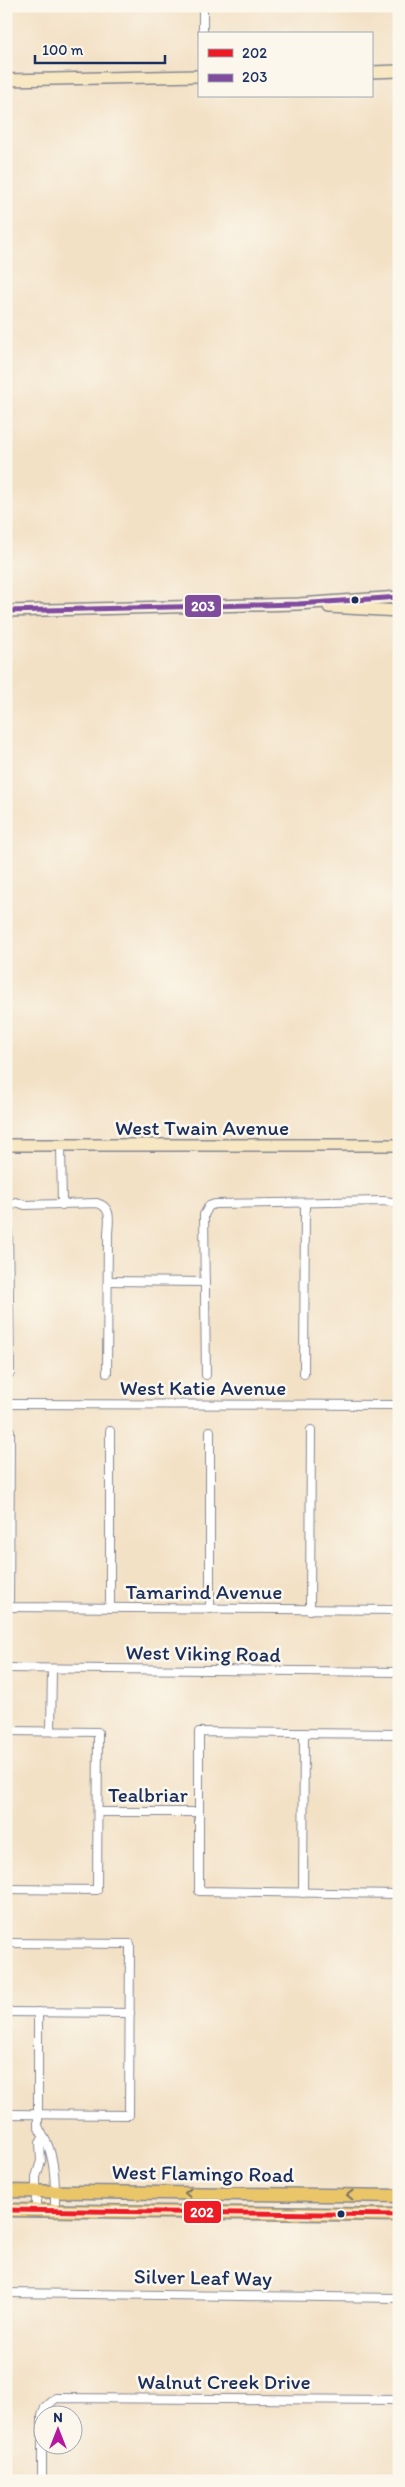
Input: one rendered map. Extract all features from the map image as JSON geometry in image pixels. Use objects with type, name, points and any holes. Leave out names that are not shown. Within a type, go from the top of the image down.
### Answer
[{"type":"main road","points":[[372,72],[399,71]]},
{"type":"main road","points":[[6,80],[198,76]]},
{"type":"main road","points":[[6,611],[298,604],[399,597]]},
{"type":"main road","points":[[298,604],[399,611]]},
{"type":"main road","name":"West Twain Avenue","points":[[6,1145],[399,1145]]},
{"type":"main road","name":"West Flamingo Road","points":[[6,2191],[399,2196]]},
{"type":"main road","name":"West Flamingo Road","points":[[6,2210],[399,2214]]},
{"type":"street","points":[[203,6],[203,32]]},
{"type":"street","points":[[61,1146],[62,1205]]},
{"type":"street","points":[[206,1375],[204,1215],[210,1206],[215,1204],[384,1201],[399,1203]]},
{"type":"street","points":[[6,1210],[16,1202],[25,1205],[62,1205],[90,1202],[103,1204],[110,1217],[107,1373]]},
{"type":"street","points":[[304,1374],[305,1203]]},
{"type":"street","points":[[6,1221],[8,1229],[10,1373]]},
{"type":"street","points":[[108,1281],[205,1282]]},
{"type":"street","name":"West Katie Avenue","points":[[6,1404],[399,1405]]},
{"type":"street","points":[[310,1430],[310,1610]]},
{"type":"street","name":"Tamarind Avenue","points":[[10,1431],[9,1607],[399,1610]]},
{"type":"street","points":[[110,1431],[110,1608]]},
{"type":"street","points":[[210,1431],[210,1609]]},
{"type":"street","name":"West Viking Road","points":[[6,1668],[399,1672]]},
{"type":"street","points":[[51,1731],[52,1669]]},
{"type":"street","points":[[6,1731],[98,1732],[97,1890],[6,1889]]},
{"type":"street","points":[[399,1734],[199,1732],[199,1891],[399,1894]]},
{"type":"street","points":[[303,1892],[304,1733]]},
{"type":"street","name":"Tealbriar","points":[[98,1812],[199,1812]]},
{"type":"street","points":[[6,1942],[130,1944],[129,2115],[6,2114]]},
{"type":"street","points":[[6,2012],[130,2013]]},
{"type":"street","points":[[36,2210],[36,2178],[42,2155],[40,2143],[42,2138],[37,2114],[38,2012]]},
{"type":"street","points":[[42,2138],[47,2142],[55,2176],[55,2210]]},
{"type":"street","name":"Silver Leaf Way","points":[[6,2293],[399,2298]]},
{"type":"street","name":"Walnut Creek Drive","points":[[42,2481],[42,2416],[50,2402],[56,2398],[399,2400]]},
{"type":"transit line","name":"203","points":[[6,611],[298,604],[399,597]]},
{"type":"transit line","name":"202","points":[[6,2210],[399,2215]]}]
